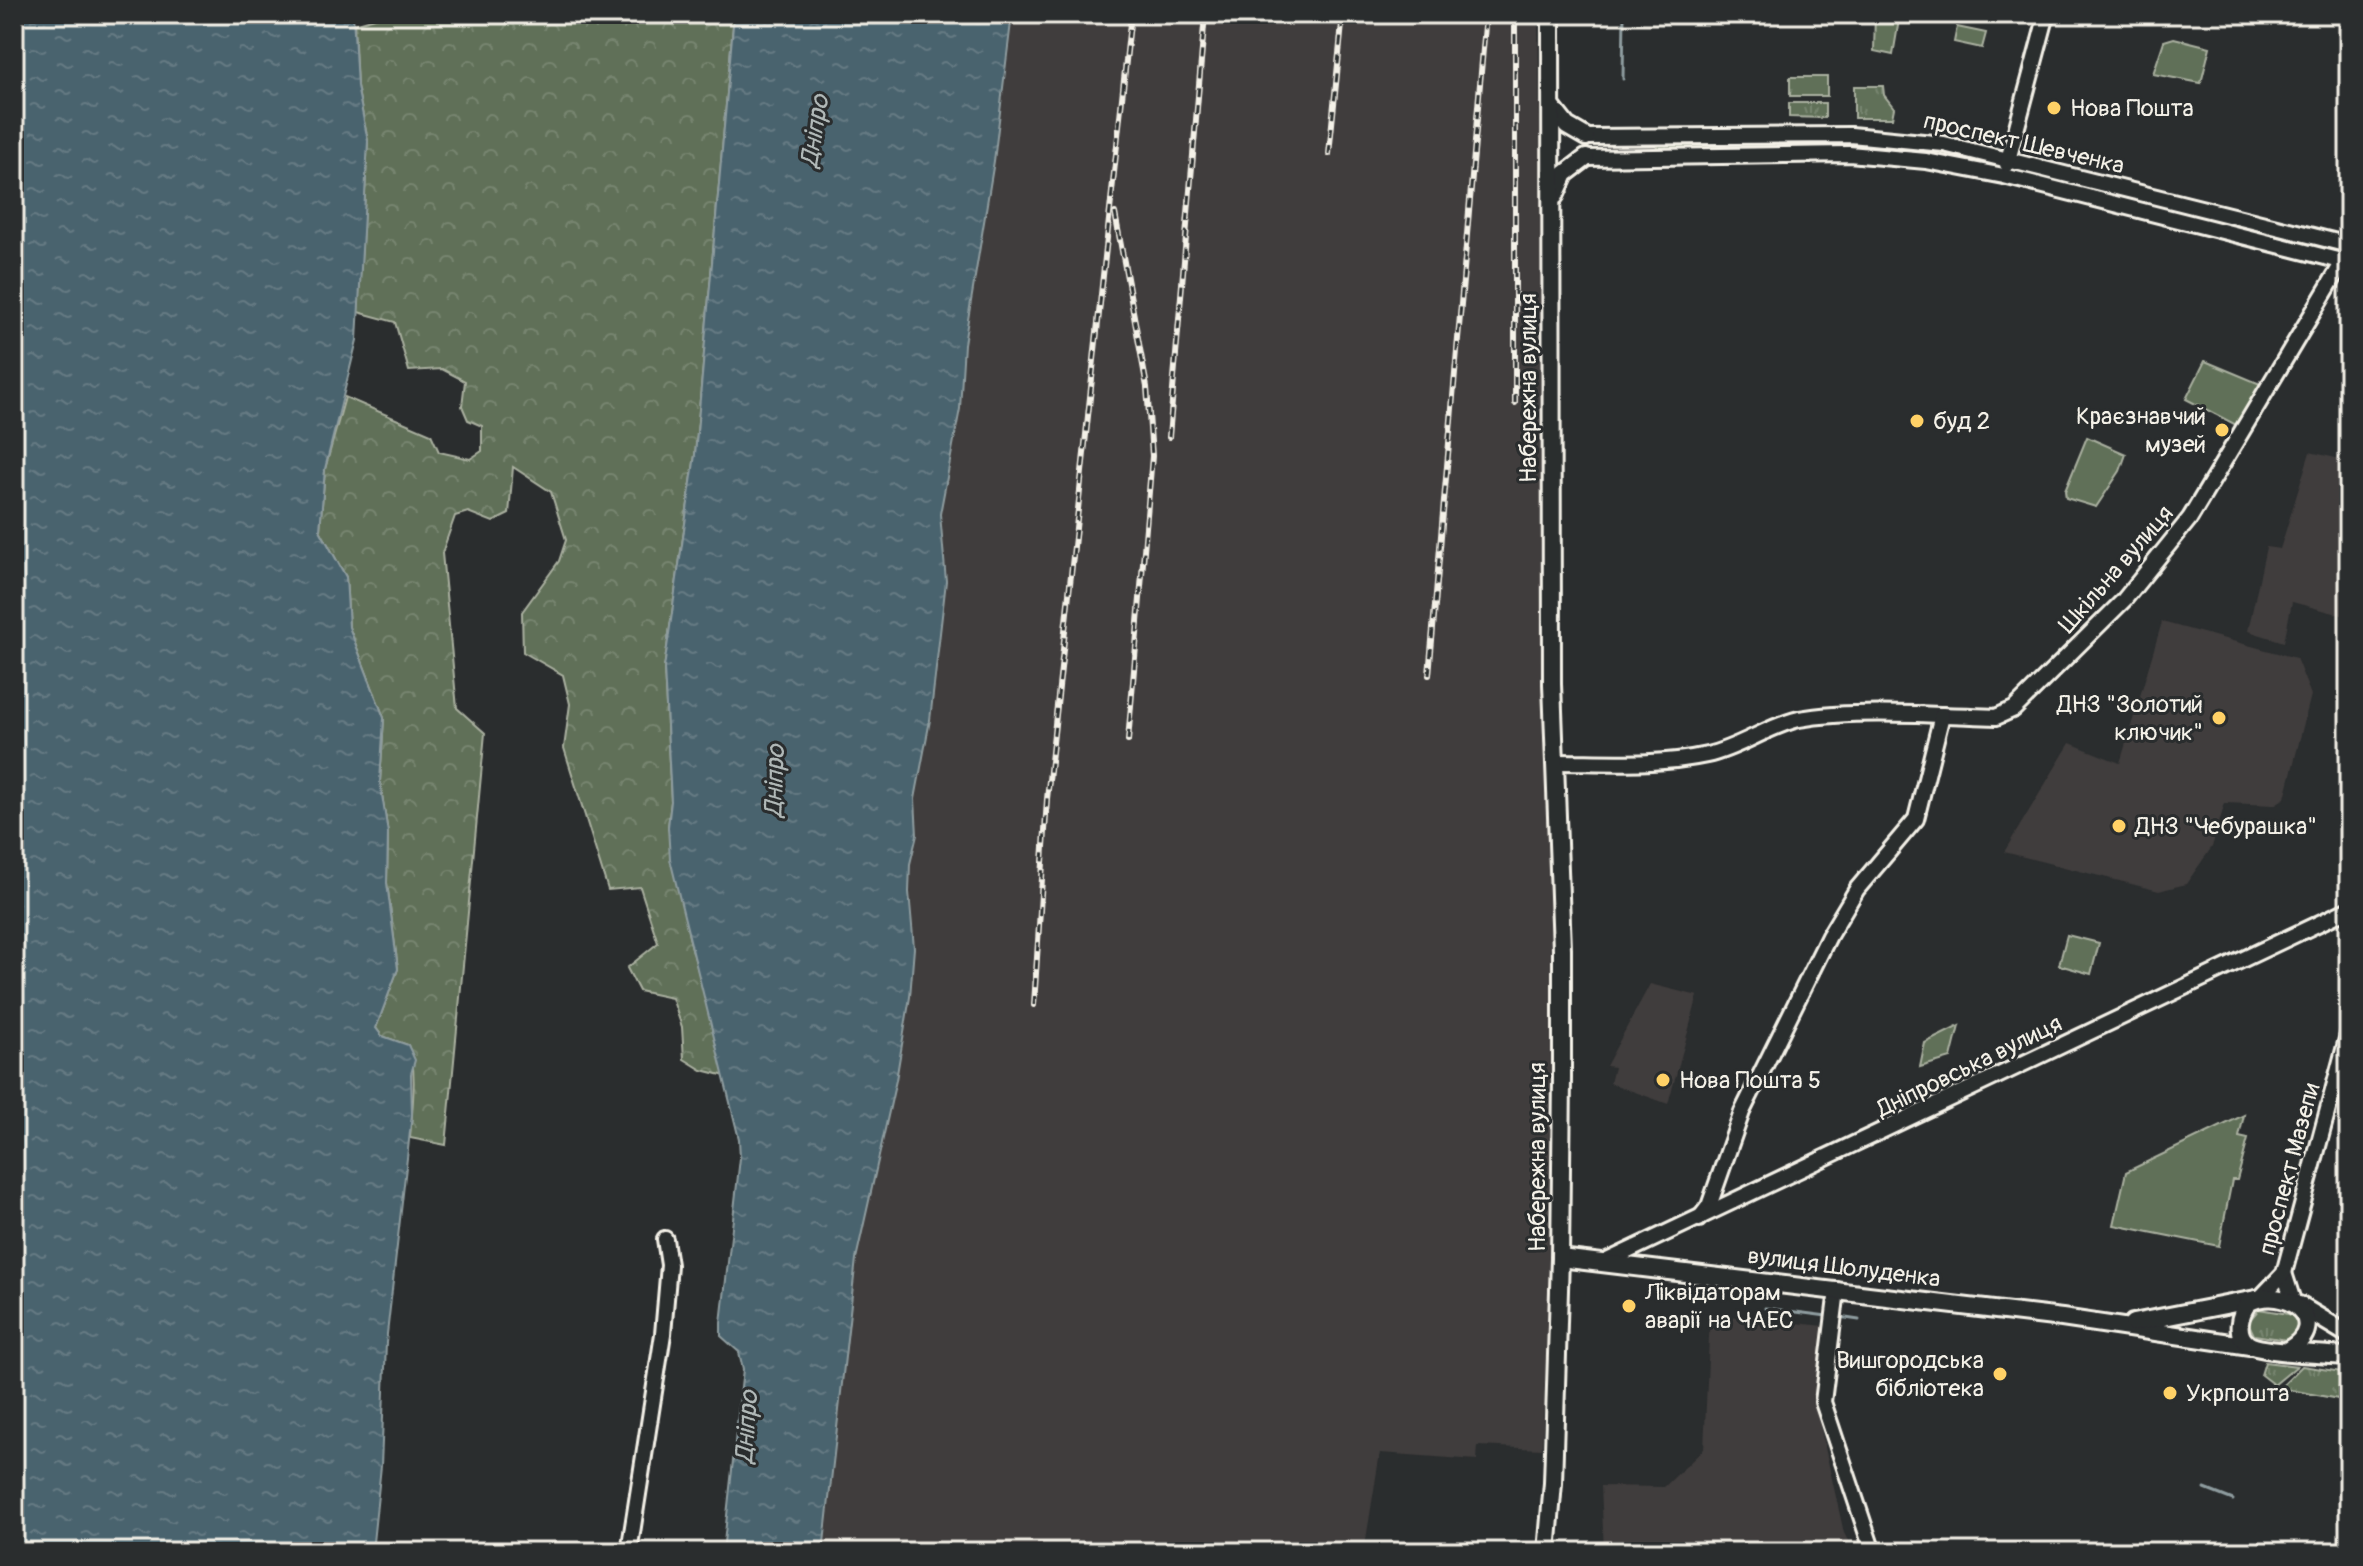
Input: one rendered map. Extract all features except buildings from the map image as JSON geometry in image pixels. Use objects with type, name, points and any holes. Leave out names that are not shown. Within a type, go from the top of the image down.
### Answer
[{"type":"main road","name":"Набережна вулиця","points":[[1547,1552],[1553,1483],[1560,1258],[1562,949],[1554,762],[1551,14]]},
{"type":"main road","points":[[1552,107],[1567,126],[1586,137]]},
{"type":"main road","points":[[1552,150],[1586,137]]},
{"type":"main road","points":[[1552,150],[1586,158]]},
{"type":"main road","points":[[1552,201],[1565,174],[1586,158]]},
{"type":"main road","name":"вулиця Шолуденка","points":[[1560,1258],[1607,1261],[2121,1326],[2250,1346]]},
{"type":"main road","points":[[2349,1335],[2294,1302],[2258,1298],[2245,1308],[2240,1323],[2242,1338],[2250,1346],[2349,1356]]},
{"type":"main road","name":"вулиця Шолуденка","points":[[2121,1326],[2258,1298]]},
{"type":"main road","points":[[2288,1350],[2303,1339],[2305,1332],[2305,1316],[2294,1302]]},
{"type":"street","points":[[2004,176],[2047,14]]},
{"type":"street","name":"проспект Шевченка","points":[[1586,137],[1888,137],[2008,158],[2349,245]]},
{"type":"street","points":[[1650,137],[1650,157]]},
{"type":"street","name":"проспект Шевченка","points":[[1586,158],[1889,156],[2004,176],[2346,262]]},
{"type":"street","points":[[2218,232],[2223,214]]},
{"type":"street","name":"Шкільна вулиця","points":[[1942,715],[1996,717],[2014,709],[2147,574],[2190,518],[2346,262]]},
{"type":"street","points":[[1554,762],[1639,763],[1706,755],[1743,744],[1797,720],[1942,715],[1916,819],[1857,889],[1829,936],[1742,1112],[1709,1206],[1699,1220]]},
{"type":"street","name":"Дніпровська вулиця","points":[[1607,1261],[2349,909]]},
{"type":"street","name":"проспект Мазепи","points":[[2258,1298],[2284,1273],[2349,1032]]},
{"type":"street","points":[[629,1552],[663,1334],[669,1265],[665,1239]]},
{"type":"street","name":"проспект Мазепи","points":[[2284,1273],[2294,1302]]},
{"type":"street","points":[[1837,1290],[1823,1402],[1873,1552]]},
{"type":"shaded area","points":[[1012,14],[1538,14],[1558,1082],[1542,1449],[1478,1446],[1477,1460],[1380,1453],[1364,1552],[823,1552],[856,1259],[896,1080],[910,997],[914,948],[909,892],[910,864],[917,835],[915,800],[930,720],[946,581],[940,514],[960,409],[964,344],[994,161]]},
{"type":"shaded area","points":[[2310,452],[2349,461],[2349,617],[2292,602],[2284,642],[2248,631],[2266,547],[2280,549]]},
{"type":"shaded area","points":[[2162,622],[2296,658],[2311,695],[2285,798],[2274,805],[2225,803],[2212,847],[2186,884],[2159,891],[2004,852],[2070,743],[2120,763]]},
{"type":"shaded area","points":[[1650,984],[1698,996],[1668,1104],[1610,1083],[1614,1067],[1606,1066]]},
{"type":"shaded area","points":[[1710,1314],[1825,1326],[1816,1407],[1844,1533],[1854,1552],[1604,1552],[1601,1486],[1664,1487],[1704,1449]]},
{"type":"green space","points":[[389,14],[734,14],[695,455],[664,668],[671,801],[668,827],[689,937],[726,1076],[702,1070],[684,1059],[682,1027],[672,998],[639,991],[627,968],[658,943],[640,887],[608,890],[564,748],[570,704],[563,675],[523,652],[522,612],[559,561],[566,540],[551,492],[513,467],[509,514],[493,522],[468,512],[455,516],[442,553],[457,708],[485,733],[446,1145],[410,1138],[414,1090],[411,1054],[408,1045],[382,1036],[376,1028],[398,969],[387,883],[388,833],[380,782],[384,718],[349,627],[346,577],[320,530],[325,469],[345,397],[431,434],[439,452],[470,459],[482,451],[482,426],[468,420],[462,406],[465,381],[442,369],[409,371],[395,322],[358,312],[368,141],[357,86],[354,24]]},
{"type":"green space","points":[[1875,14],[1900,14],[1893,55],[1874,51]]},
{"type":"green space","points":[[1957,27],[1986,33],[1982,48],[1954,42]]},
{"type":"green space","points":[[2174,38],[2210,47],[2201,83],[2153,74],[2164,41]]},
{"type":"green space","points":[[1790,77],[1827,77],[1827,96],[1790,96]]},
{"type":"green space","points":[[1854,86],[1883,86],[1884,95],[1894,108],[1892,118],[1854,118]]},
{"type":"green space","points":[[1789,103],[1825,103],[1825,118],[1789,117]]},
{"type":"green space","points":[[1834,140],[1941,150],[1991,162],[1890,148],[1808,146],[1808,141]]},
{"type":"green space","points":[[1803,141],[1803,146],[1656,148],[1658,144]]},
{"type":"green space","points":[[2064,178],[2205,216],[2207,219],[2063,184]]},
{"type":"green space","points":[[2205,361],[2265,386],[2240,427],[2186,399]]},
{"type":"green space","points":[[2087,437],[2126,454],[2120,471],[2096,507],[2066,498],[2065,491]]},
{"type":"green space","points":[[2067,935],[2099,943],[2091,974],[2059,965]]},
{"type":"green space","points":[[1959,1026],[1951,1058],[1920,1067],[1925,1043]]},
{"type":"green space","points":[[2244,1115],[2239,1137],[2248,1139],[2237,1180],[2232,1180],[2219,1246],[2114,1225],[2126,1172]]},
{"type":"green space","points":[[2259,1309],[2294,1315],[2299,1323],[2297,1333],[2287,1340],[2254,1335],[2248,1322]]},
{"type":"green space","points":[[2265,1362],[2297,1366],[2274,1385],[2261,1375]]},
{"type":"green space","points":[[2302,1366],[2349,1373],[2349,1401],[2280,1388]]},
{"type":"water","points":[[14,14],[353,14],[357,86],[368,141],[357,340],[325,469],[320,530],[346,577],[349,627],[384,718],[380,782],[388,833],[387,883],[398,969],[376,1028],[382,1036],[408,1045],[415,1060],[411,1074],[412,1114],[386,1343],[381,1466],[372,1552],[14,1552]]},
{"type":"water","name":"Дніпро","points":[[734,14],[1012,14],[994,161],[964,344],[960,409],[940,514],[946,581],[930,720],[915,799],[917,835],[910,864],[909,892],[914,948],[910,997],[896,1080],[856,1259],[823,1552],[723,1552],[743,1369],[739,1352],[721,1336],[740,1158],[739,1139],[670,859],[668,827],[671,801],[664,668],[695,455]]},
{"type":"waterway","points":[[1623,79],[1624,14]]},
{"type":"waterway","points":[[1765,1308],[1827,1316]]},
{"type":"waterway","points":[[1839,1317],[1859,1320]]},
{"type":"waterway","points":[[2205,1489],[2233,1500]]},
{"type":"railway","points":[[1034,1005],[1047,799],[1131,14]]},
{"type":"railway","points":[[1169,437],[1205,14]]},
{"type":"railway","points":[[1329,154],[1343,14]]},
{"type":"railway","points":[[1429,675],[1486,14]]},
{"type":"railway","points":[[1515,14],[1515,403]]},
{"type":"railway","points":[[1115,213],[1147,387],[1152,456],[1128,741]]},
{"type":"place","name":"Нова Пошта","points":[[2054,108]]},
{"type":"place","name":"буд 2","points":[[1917,421]]},
{"type":"place","name":"Краєзнавчий музей","points":[[2222,430]]},
{"type":"place","name":"ДНЗ \"Золотий ключик\"","points":[[2219,718]]},
{"type":"place","name":"ДНЗ \"Чебурашка\"","points":[[2119,826]]},
{"type":"place","name":"Нова Пошта 5","points":[[1663,1080]]},
{"type":"place","name":"Ліквідаторам аварії на ЧАЕС","points":[[1629,1306]]},
{"type":"place","name":"Вишгородська бібліотека","points":[[2000,1374]]},
{"type":"place","name":"Укрпошта","points":[[2170,1393]]}]
